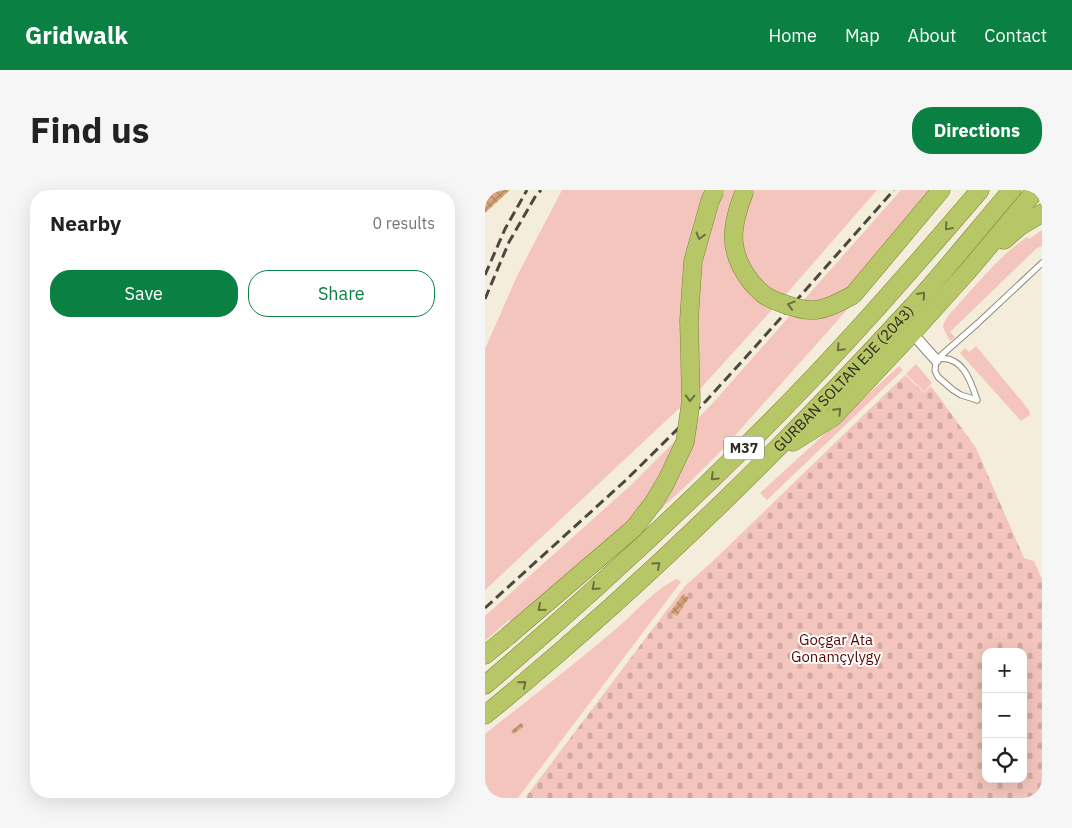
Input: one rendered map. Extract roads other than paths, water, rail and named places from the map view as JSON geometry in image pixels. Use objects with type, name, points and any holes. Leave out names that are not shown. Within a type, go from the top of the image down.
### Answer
[{"type":"highway","points":[[485,655],[634,528],[654,502],[666,482],[685,442],[691,401],[689,320],[693,261],[710,201],[715,190]]},
{"type":"highway","points":[[745,190],[738,209],[733,232],[736,255],[746,276],[764,295],[791,306],[811,310],[831,306],[853,295],[941,190]]},
{"type":"highway","name":"GURBAN SOLTAN EJE (2043)","points":[[485,685],[661,528],[754,438],[897,286],[980,190]]},
{"type":"highway","name":"GURBAN SOLTAN EJE (2043)","points":[[485,715],[538,672],[679,545],[769,457],[912,307],[1012,190]]},
{"type":"highway","points":[[769,457],[833,417],[968,271],[1036,190]]},
{"type":"highway","points":[[968,271],[1019,227],[1042,213]]},
{"type":"street","points":[[912,333],[936,360]]},
{"type":"lane","points":[[936,360],[946,358],[953,360],[961,367],[973,386],[977,400],[961,395],[938,377],[935,371],[936,360],[1042,264]]},
{"type":"railway","points":[[485,275],[505,229],[527,190]]},
{"type":"railway","points":[[485,299],[509,242],[541,190]]},
{"type":"railway","points":[[485,608],[626,480],[706,401],[894,190]]},
{"type":"park label","name":"Goçgar Ata Gonamçylygy","points":[[836,648]]}]
